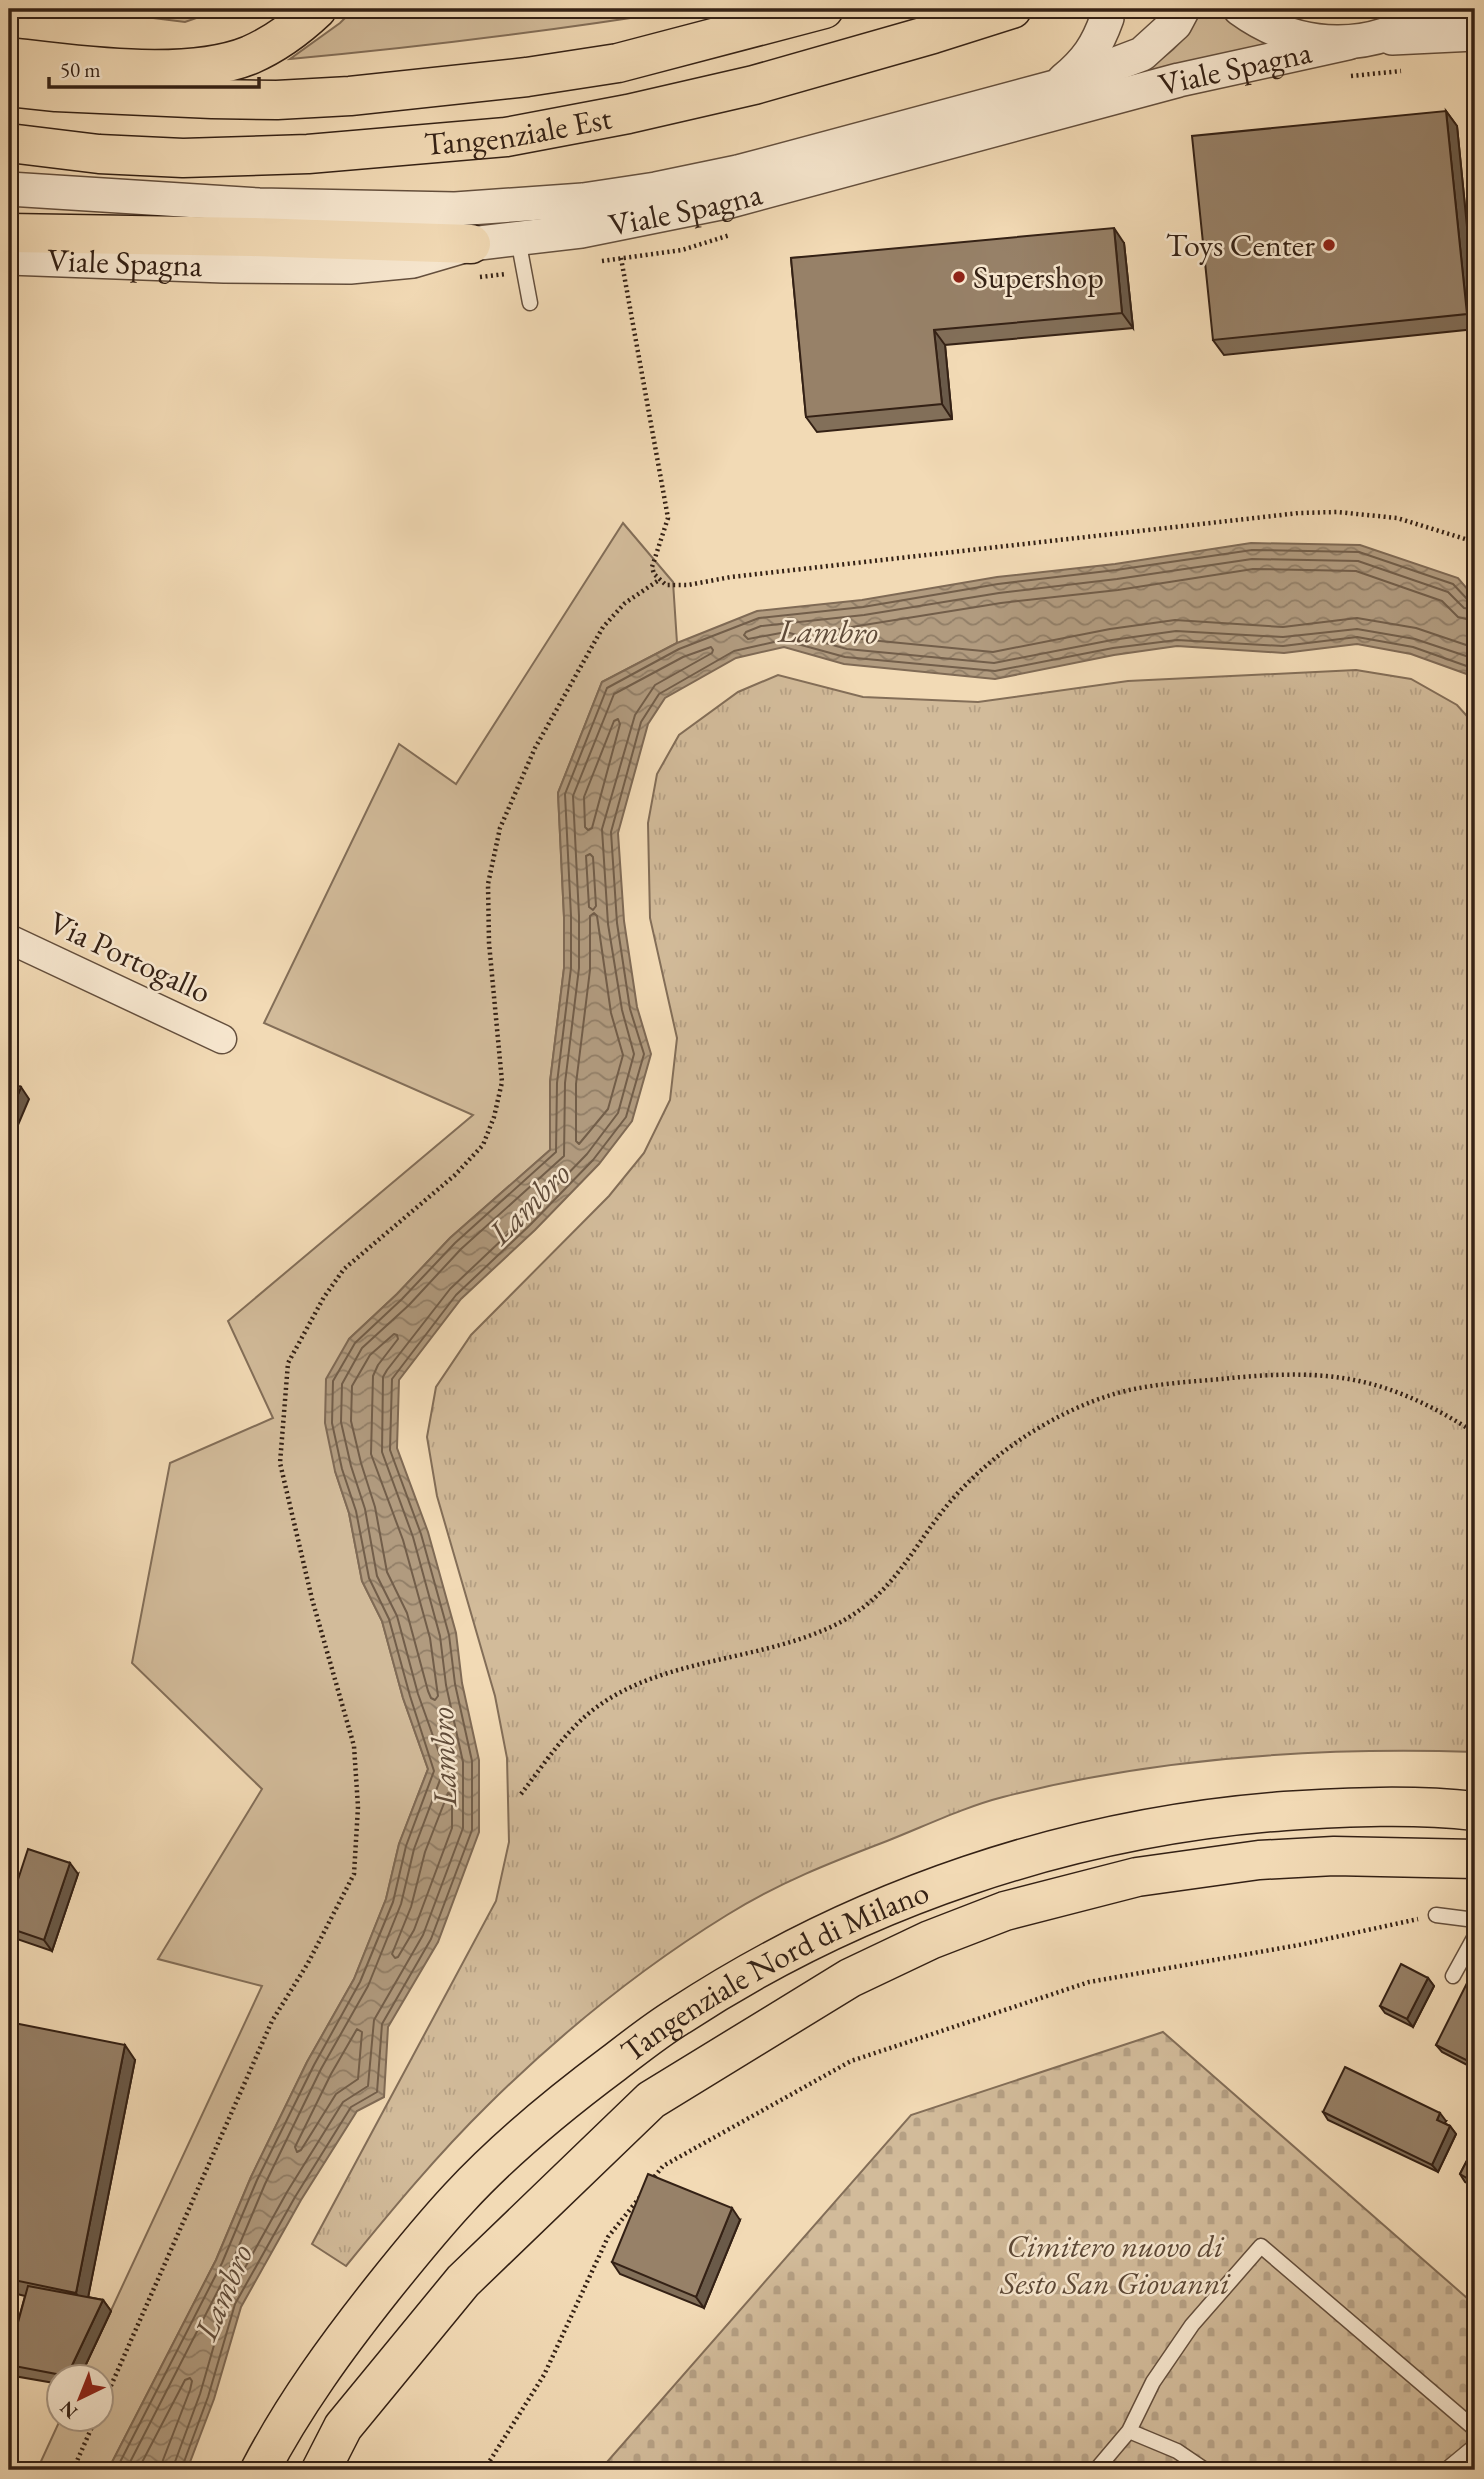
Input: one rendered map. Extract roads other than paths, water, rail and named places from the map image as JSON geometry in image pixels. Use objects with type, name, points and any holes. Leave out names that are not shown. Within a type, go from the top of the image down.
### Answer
[{"type":"highway","points":[[9,57],[74,65],[174,69],[218,64],[250,55],[276,41],[317,9]]},
{"type":"highway","name":"Tangenziale Est","points":[[9,86],[56,92],[212,99],[277,100],[350,96],[527,77],[618,63],[824,9]]},
{"type":"highway","name":"Tangenziale Est","points":[[9,143],[99,154],[183,158],[308,154],[506,137],[628,114],[754,85],[1012,9]]},
{"type":"highway","points":[[9,233],[471,244]]},
{"type":"highway","name":"Tangenziale Nord di Milano","points":[[260,2470],[313,2381],[388,2282],[460,2197],[576,2091],[677,2016],[744,1976],[817,1938],[908,1896],[995,1866],[1091,1840],[1181,1822],[1260,1813],[1350,1807],[1451,1808],[1475,1811]]},
{"type":"highway","name":"Tangenziale Nord di Milano","points":[[321,2470],[343,2427],[463,2281],[650,2100],[850,1978],[930,1940],[1005,1911],[1137,1877],[1259,1860],[1334,1856],[1475,1859]]},
{"type":"highway","points":[[1005,1911],[1143,1891],[1338,1873],[1434,1875],[1475,1880]]},
{"type":"street","name":"Viale Spagna","points":[[9,189],[259,205],[441,209],[583,200],[656,189],[738,172],[1055,87],[1142,54],[1175,24],[1183,9]]},
{"type":"street","points":[[1240,9],[1276,31],[1324,43],[1475,34]]},
{"type":"street","points":[[1360,41],[1398,31],[1433,9]]},
{"type":"street","points":[[1055,87],[1085,63],[1107,18]]},
{"type":"street","name":"Viale Spagna","points":[[9,258],[224,266],[350,267],[413,261],[471,244],[581,232],[730,201],[1179,80],[1360,41]]},
{"type":"street","name":"Via Portogallo","points":[[9,939],[222,1039]]},
{"type":"lane","points":[[518,239],[530,303]]},
{"type":"lane","points":[[1436,1915],[1475,1920]]},
{"type":"lane","points":[[1453,1976],[1475,1936]]},
{"type":"lane","points":[[1096,2470],[1129,2431],[1153,2382],[1192,2325],[1261,2246],[1475,2429]]},
{"type":"lane","points":[[1129,2431],[1177,2451],[1205,2470]]},
{"type":"lane","points":[[1446,2470],[1475,2446]]},
{"type":"water","name":"Lambro","points":[[1251,543],[1360,545],[1458,578],[1475,598],[1475,677],[1411,654],[1357,644],[1284,653],[1177,646],[1114,655],[995,679],[844,664],[784,647],[736,658],[665,698],[648,724],[618,833],[624,921],[637,1007],[651,1054],[632,1121],[599,1164],[535,1230],[461,1299],[399,1380],[397,1448],[428,1532],[456,1633],[462,1683],[479,1760],[479,1832],[438,1942],[388,2027],[384,2097],[357,2111],[301,2200],[241,2307],[214,2399],[187,2470],[108,2470],[216,2260],[251,2177],[307,2062],[354,1979],[386,1899],[399,1844],[428,1769],[403,1698],[382,1621],[362,1581],[349,1513],[335,1471],[325,1423],[326,1379],[349,1339],[397,1294],[450,1238],[550,1150],[550,1082],[564,968],[558,793],[602,682],[677,643],[757,611],[862,600],[997,577],[1115,564]]},
{"type":"place","name":"Toys Center","points":[[1329,245]]},
{"type":"place","name":"Supershop","points":[[959,277]]},
{"type":"park label","name":"Cimitero nuovo di Sesto San Giovanni","points":[[1115,2264]]}]
